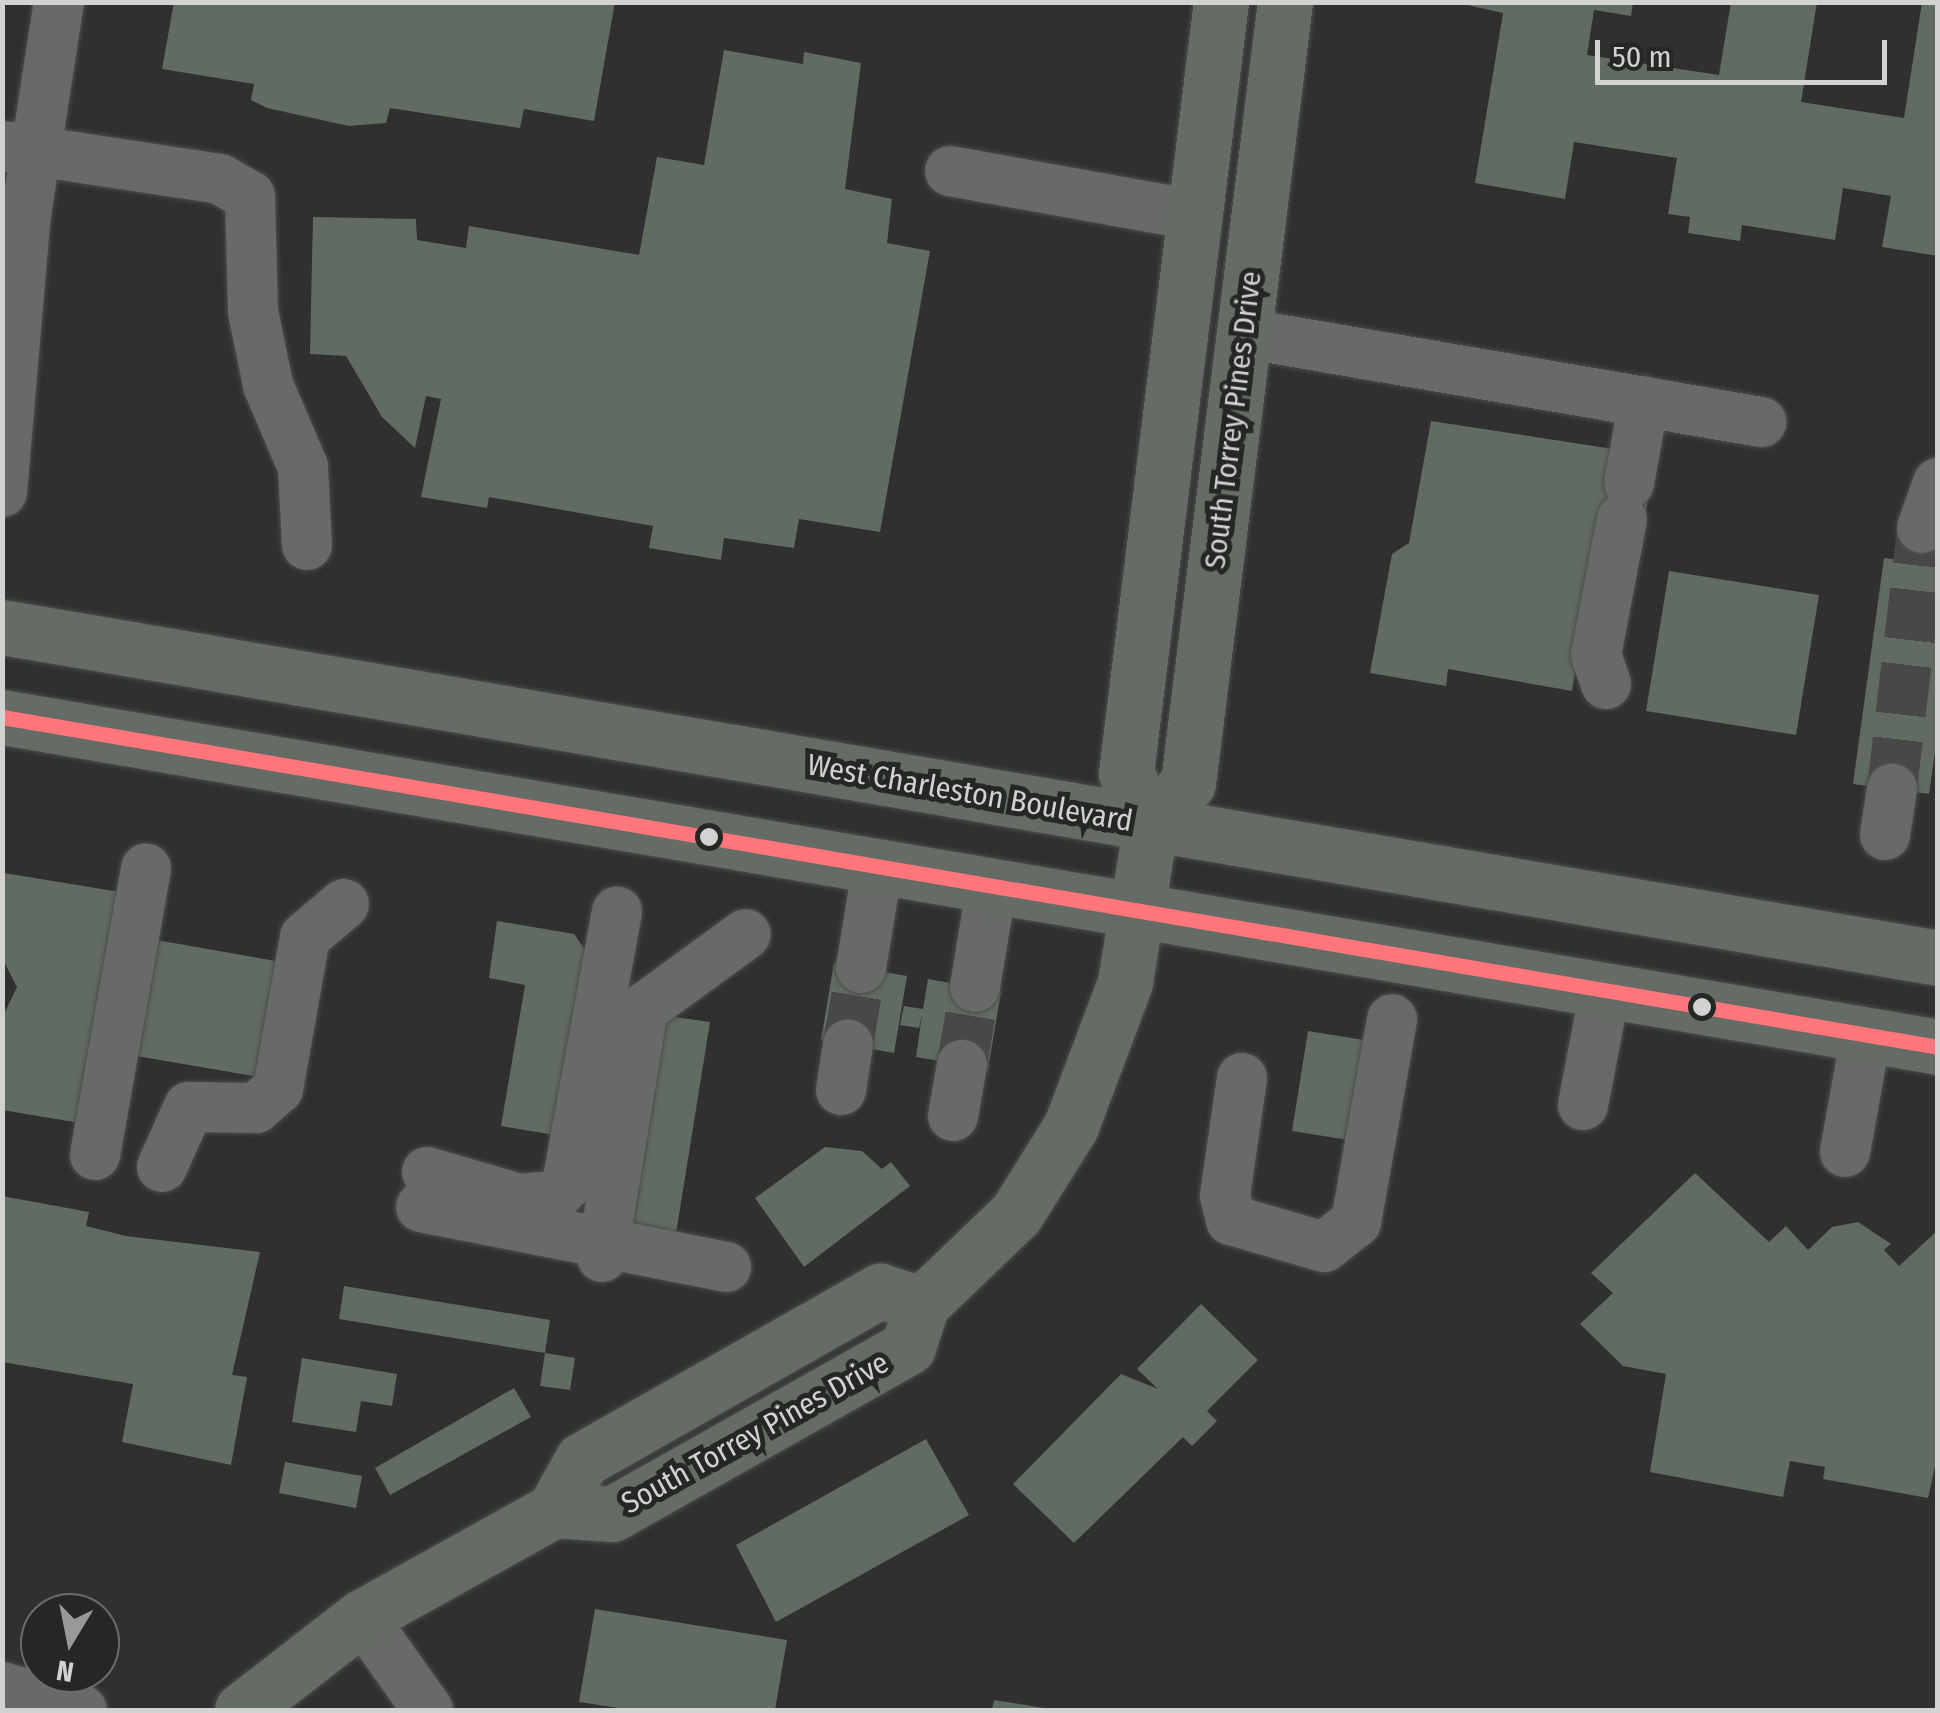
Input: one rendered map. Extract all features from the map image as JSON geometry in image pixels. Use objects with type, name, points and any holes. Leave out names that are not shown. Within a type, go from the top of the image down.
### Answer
[{"type":"main road","points":[[1152,824],[1126,774],[1221,2]]},
{"type":"main road","name":"South Torrey Pines Drive","points":[[922,1304],[880,1291],[582,1460],[554,1510],[612,1514],[908,1347],[922,1304],[1016,1214],[1072,1126],[1110,1037],[1152,824],[1188,783],[1285,2]]},
{"type":"main road","points":[[1214,63],[1234,155],[1219,298],[1242,333]]},
{"type":"main road","name":"West Charleston Boulevard","points":[[2,628],[1938,958]]},
{"type":"main road","points":[[2,717],[1938,1048]]},
{"type":"main road","points":[[1866,1035],[1938,1012]]},
{"type":"main road","points":[[657,1489],[754,1402],[794,1379],[806,1333]]},
{"type":"main road","points":[[242,1710],[362,1617],[554,1510]]},
{"type":"street","points":[[2,492],[19,149],[59,2]]},
{"type":"street","points":[[19,149],[220,179],[250,196],[253,310],[268,385],[303,466],[307,545]]},
{"type":"street","points":[[950,171],[1194,215]]},
{"type":"street","points":[[1242,333],[1761,422]]},
{"type":"street","points":[[1606,684],[1596,655],[1644,402]]},
{"type":"street","points":[[861,968],[878,864]]},
{"type":"street","points":[[95,1155],[146,868]]},
{"type":"street","points":[[975,987],[992,884]]},
{"type":"street","points":[[162,1166],[189,1106],[256,1108],[278,1089],[304,937],[344,904]]},
{"type":"street","points":[[617,912],[579,1149],[567,1184],[536,1200],[426,1176],[603,1248],[726,1267]]},
{"type":"street","points":[[603,1248],[644,1009],[746,934]]},
{"type":"street","points":[[1583,1105],[1606,991]]},
{"type":"street","points":[[1242,1078],[1225,1196],[1211,1224],[1324,1247],[1356,1222],[1392,1019]]},
{"type":"street","points":[[1845,1152],[1866,1035]]},
{"type":"street","points":[[953,1116],[962,1065]]},
{"type":"street","points":[[362,1617],[428,1710]]},
{"type":"street","points":[[2,1688],[82,1710]]},
{"type":"building","points":[[174,2],[615,2],[594,121],[524,109],[520,128],[390,108],[386,123],[349,126],[267,108],[251,100],[254,84],[162,69]]},
{"type":"building","points":[[1454,2],[1633,2],[1631,16],[1594,10],[1587,55],[1719,75],[1731,2],[1817,2],[1801,102],[1904,118],[1922,2],[1938,2],[1938,256],[1882,247],[1891,196],[1843,188],[1835,240],[1742,225],[1740,241],[1688,233],[1690,217],[1668,214],[1677,158],[1574,142],[1565,199],[1475,183],[1503,13]]},
{"type":"building","points":[[724,50],[803,64],[804,52],[861,63],[845,189],[892,199],[887,243],[930,251],[880,532],[799,519],[794,548],[724,538],[721,560],[649,548],[653,526],[489,497],[487,508],[421,497],[441,399],[426,396],[415,448],[382,417],[346,356],[310,354],[313,217],[416,219],[417,240],[466,248],[469,226],[639,255],[657,157],[704,165]]},
{"type":"building","points":[[1431,421],[1613,449],[1650,487],[1644,522],[1601,516],[1572,691],[1448,669],[1446,686],[1370,673],[1392,554],[1409,543]]},
{"type":"building","points":[[1938,528],[1938,731],[1929,794],[1853,784],[1884,558],[1901,560],[1902,542]]},
{"type":"building","points":[[1669,571],[1819,595],[1796,735],[1646,711]]},
{"type":"building","points":[[4,873],[120,892],[80,1123],[2,1110],[2,1018],[17,987],[2,958]]},
{"type":"building","points":[[497,921],[574,934],[596,965],[567,1137],[501,1126],[525,985],[489,978]]},
{"type":"building","points":[[145,938],[287,963],[265,1078],[125,1054]]},
{"type":"building","points":[[834,963],[907,976],[894,1053],[821,1040]]},
{"type":"building","points":[[928,979],[1001,992],[988,1069],[916,1057],[922,1015],[919,1028],[900,1025],[904,1006],[923,1009]]},
{"type":"building","points":[[661,1015],[710,1022],[675,1240],[626,1232]]},
{"type":"building","points":[[1308,1031],[1389,1044],[1373,1144],[1292,1131]]},
{"type":"building","points":[[825,1147],[862,1151],[882,1169],[891,1162],[910,1186],[804,1267],[755,1198]]},
{"type":"building","points":[[1695,1173],[1769,1242],[1786,1226],[1808,1250],[1832,1227],[1858,1222],[1891,1244],[1884,1250],[1899,1266],[1938,1230],[1938,1453],[1928,1498],[1823,1479],[1825,1467],[1790,1461],[1783,1497],[1650,1472],[1666,1374],[1623,1366],[1580,1324],[1613,1293],[1591,1273]]},
{"type":"building","points":[[2,1196],[89,1212],[86,1226],[126,1236],[260,1252],[232,1375],[247,1377],[231,1465],[122,1442],[133,1384],[2,1362]]},
{"type":"building","points":[[344,1286],[550,1320],[545,1353],[339,1319]]},
{"type":"building","points":[[1201,1304],[1258,1360],[1207,1411],[1217,1421],[1192,1446],[1183,1437],[1074,1543],[1013,1484],[1121,1374],[1158,1389],[1137,1369]]},
{"type":"building","points":[[545,1353],[575,1358],[570,1390],[540,1386]]},
{"type":"building","points":[[302,1358],[397,1374],[392,1406],[361,1401],[356,1432],[292,1422]]},
{"type":"building","points":[[514,1388],[531,1417],[390,1495],[375,1468]]},
{"type":"building","points":[[926,1439],[969,1515],[776,1622],[736,1545]]},
{"type":"building","points":[[285,1462],[362,1476],[356,1508],[279,1493]]},
{"type":"building","points":[[595,1609],[787,1640],[775,1710],[632,1710],[579,1702]]},
{"type":"building","points":[[994,1700],[1044,1708],[1044,1710],[992,1710]]},
{"type":"tunnel","points":[[1892,789],[1922,528]]},
{"type":"tunnel","points":[[848,1045],[861,968]]},
{"type":"tunnel","points":[[962,1065],[975,987]]},
{"type":"transit line","points":[[2,717],[1938,1047]]}]
